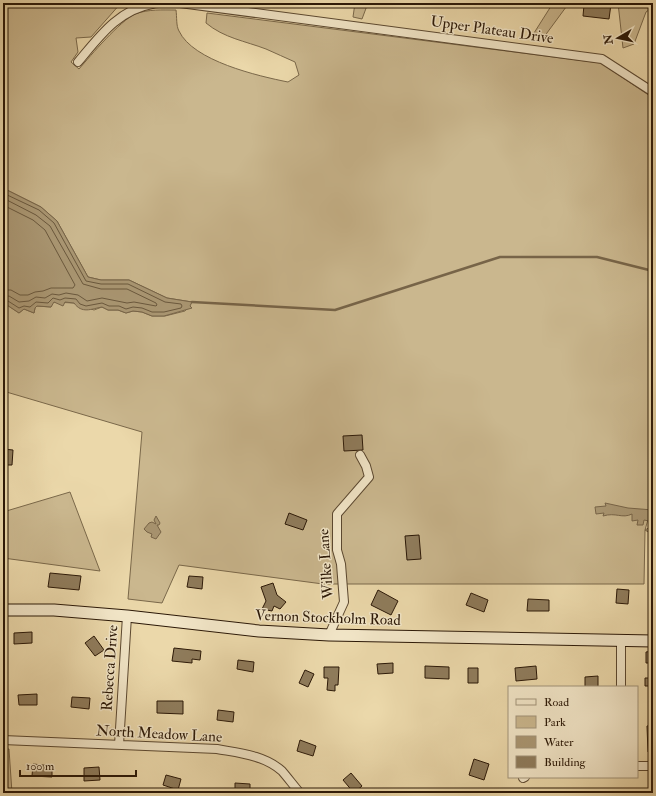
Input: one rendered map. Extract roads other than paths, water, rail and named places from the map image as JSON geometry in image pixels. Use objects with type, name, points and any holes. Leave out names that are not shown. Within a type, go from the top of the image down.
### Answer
[{"type":"main road","name":"Vernon Stockholm Road","points":[[3,610],[54,610],[127,616],[259,631],[328,635],[653,640]]},
{"type":"street","name":"Upper Plateau Drive","points":[[78,62],[100,36],[130,10],[153,3],[180,3],[210,5],[602,59],[653,92]]},
{"type":"street","name":"Wilke Lane","points":[[328,635],[344,602],[341,564],[337,550],[337,514],[369,477],[366,466],[360,455]]},
{"type":"street","name":"Rebecca Drive","points":[[119,745],[127,616]]},
{"type":"street","points":[[621,640],[621,686]]},
{"type":"street","name":"North Meadow Lane","points":[[3,740],[217,749],[248,754],[267,762],[281,771],[300,793]]},
{"type":"street","points":[[638,766],[653,766]]},
{"type":"water","points":[[3,188],[41,207],[57,221],[88,277],[101,280],[129,280],[167,298],[192,302],[190,306],[192,308],[164,316],[152,316],[142,312],[133,311],[126,313],[118,310],[108,310],[102,307],[83,310],[74,303],[65,302],[63,306],[54,302],[51,307],[37,306],[34,313],[24,309],[19,313],[7,305],[3,306]]},
{"type":"water","points":[[605,503],[628,508],[653,510],[653,535],[645,530],[650,527],[649,521],[644,520],[643,525],[637,525],[638,520],[632,521],[632,514],[625,516],[603,516],[604,513],[596,514],[595,507],[606,506]]},
{"type":"water","points":[[156,516],[160,523],[157,525],[161,532],[156,539],[151,537],[152,534],[144,529],[149,523],[152,522],[156,524],[154,520]]},
{"type":"waterway","points":[[192,302],[335,310],[500,257],[597,257],[653,271]]}]
